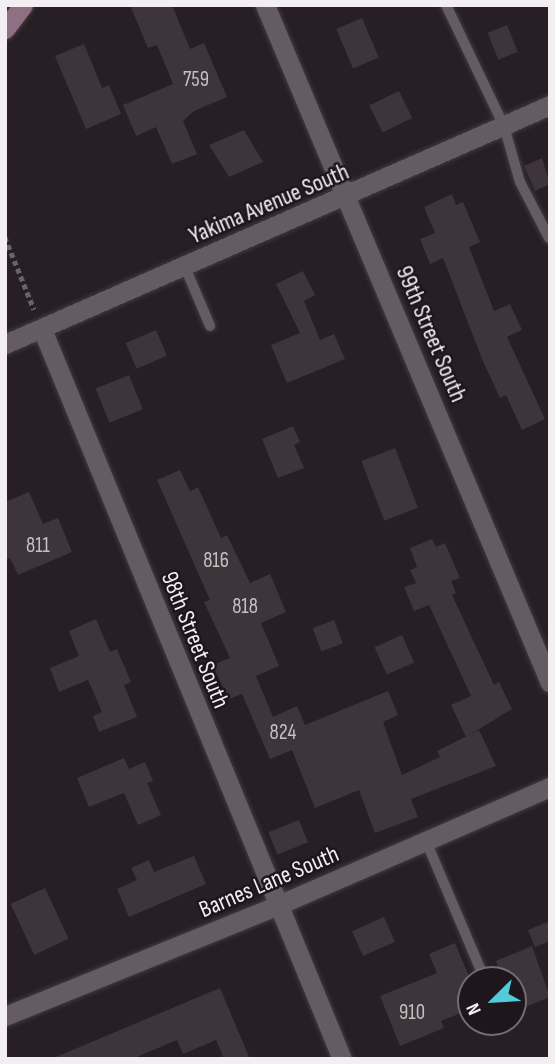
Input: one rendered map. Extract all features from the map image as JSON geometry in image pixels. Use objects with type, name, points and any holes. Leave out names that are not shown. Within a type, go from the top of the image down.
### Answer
[{"type":"main road","points":[[5,29],[23,5]]},
{"type":"street","name":"99th Street South","points":[[265,5],[348,197],[550,683]]},
{"type":"street","name":"Yakima Avenue South","points":[[5,344],[348,197],[550,105]]},
{"type":"street","name":"98th Street South","points":[[42,329],[276,906],[342,1059]]},
{"type":"street","name":"Barnes Lane South","points":[[5,1016],[276,906],[550,787]]},
{"type":"lane","points":[[446,5],[504,126],[520,181],[549,239]]},
{"type":"lane","points":[[185,267],[210,326]]},
{"type":"lane","points":[[426,841],[479,966]]},
{"type":"path","points":[[5,237],[42,329]]},
{"type":"building","points":[[130,5],[172,5],[190,49],[204,43],[227,97],[194,111],[183,121],[197,154],[172,164],[156,127],[136,136],[123,105],[173,84],[157,45],[148,48]]},
{"type":"building","points":[[362,18],[379,58],[353,69],[336,29]]},
{"type":"building","points":[[507,25],[518,52],[498,60],[488,33]]},
{"type":"building","points":[[84,44],[102,88],[109,85],[121,114],[86,129],[55,56]]},
{"type":"building","points":[[399,91],[412,118],[382,132],[369,105]]},
{"type":"building","points":[[244,130],[263,162],[229,177],[209,145]]},
{"type":"building","points":[[542,158],[550,184],[535,191],[524,166]]},
{"type":"building","points":[[452,194],[456,205],[463,202],[480,242],[469,247],[494,311],[510,304],[522,330],[507,337],[545,419],[522,430],[506,395],[500,398],[482,359],[443,258],[430,264],[420,239],[435,233],[424,207]]},
{"type":"building","points":[[303,271],[315,295],[304,301],[320,340],[334,334],[345,359],[287,383],[271,345],[300,333],[276,284]]},
{"type":"building","points":[[156,330],[167,356],[137,369],[126,343]]},
{"type":"building","points":[[129,375],[143,409],[109,423],[96,388]]},
{"type":"building","points":[[293,426],[300,442],[294,445],[304,468],[278,478],[262,439]]},
{"type":"building","points":[[395,448],[418,508],[384,521],[361,461]]},
{"type":"building","points":[[180,470],[190,491],[198,487],[221,538],[227,535],[250,583],[270,574],[286,612],[261,623],[279,666],[256,676],[273,717],[297,706],[305,725],[388,691],[398,715],[383,722],[402,775],[440,757],[437,751],[479,730],[496,766],[411,799],[418,817],[375,833],[359,790],[315,808],[292,750],[270,759],[242,694],[229,699],[215,671],[215,664],[230,658],[204,602],[210,600],[157,480]]},
{"type":"building","points":[[29,492],[43,524],[58,518],[72,552],[18,575],[10,558],[5,560],[5,502]]},
{"type":"building","points":[[432,539],[436,547],[445,543],[460,578],[451,581],[456,593],[452,595],[494,685],[499,682],[512,709],[466,737],[451,705],[471,696],[429,605],[414,611],[404,587],[416,583],[410,570],[417,567],[410,548]]},
{"type":"building","points":[[96,619],[110,652],[117,649],[131,682],[124,685],[137,717],[99,732],[93,716],[102,712],[88,680],[59,692],[50,668],[79,656],[69,631]]},
{"type":"building","points":[[334,620],[343,643],[321,652],[313,628]]},
{"type":"building","points":[[402,635],[414,662],[387,675],[375,647]]},
{"type":"building","points":[[124,758],[129,769],[145,762],[153,781],[147,783],[161,815],[138,825],[124,793],[89,807],[77,778]]},
{"type":"building","points":[[299,820],[308,842],[277,855],[268,832]]},
{"type":"building","points":[[194,856],[206,884],[129,917],[117,889],[137,880],[131,868],[149,860],[154,872]]},
{"type":"building","points":[[45,888],[69,939],[34,955],[11,904]]},
{"type":"building","points":[[384,917],[395,942],[363,956],[352,931]]},
{"type":"building","points":[[550,921],[550,941],[535,947],[528,930]]},
{"type":"building","points":[[455,943],[465,966],[457,966],[457,1015],[441,1021],[444,1028],[400,1046],[380,996],[437,973],[429,954]]},
{"type":"building","points":[[532,946],[550,997],[527,1006],[527,966],[498,966],[496,961]]},
{"type":"building","points":[[220,988],[250,1059],[224,1059],[216,1040],[183,1054],[177,1040],[132,1059],[51,1059]]}]
